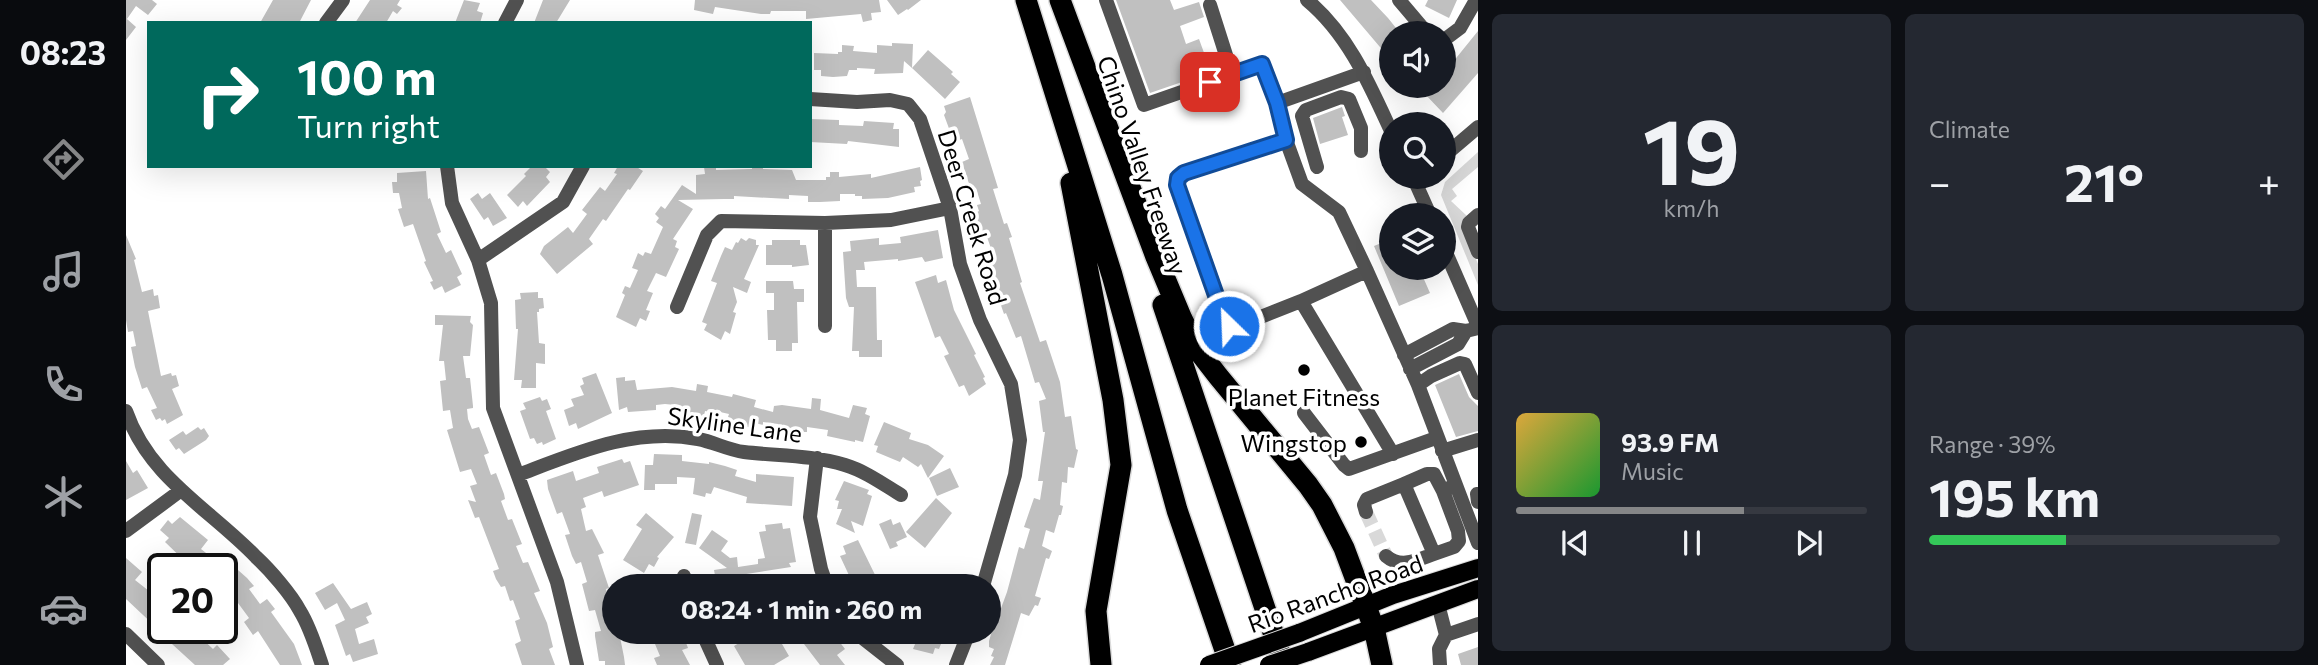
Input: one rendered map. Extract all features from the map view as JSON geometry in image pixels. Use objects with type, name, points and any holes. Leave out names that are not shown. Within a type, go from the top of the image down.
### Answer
[{"type":"highway","points":[[1026,0],[1112,275],[1177,510],[1211,665]]},
{"type":"highway","points":[[1060,0],[1151,244],[1182,319],[1197,349],[1322,505],[1344,548],[1374,628],[1382,665]]},
{"type":"highway","name":"Chino Valley Freeway","points":[[1060,0],[1284,665]]},
{"type":"highway","points":[[1049,67],[1118,432],[1121,465],[1096,611],[1101,665]]},
{"type":"highway","points":[[1177,510],[1230,665]]},
{"type":"main road","name":"Rio Rancho Road","points":[[1211,665],[1365,606],[1478,568]]},
{"type":"main road","name":"Rio Rancho Road","points":[[1269,665],[1478,589]]},
{"type":"street","points":[[327,21],[343,0]]},
{"type":"street","points":[[506,21],[517,0]]},
{"type":"street","points":[[1106,0],[1144,105],[1262,64],[1302,184],[1339,212],[1418,385],[1439,445],[1458,531],[1459,541],[1454,547],[1434,554],[1404,564],[1393,562],[1386,556]]},
{"type":"street","points":[[1307,0],[1323,14],[1364,72],[1382,112]]},
{"type":"street","points":[[1399,0],[1417,21]]},
{"type":"street","points":[[1456,31],[1476,0]]},
{"type":"street","points":[[1213,2],[1232,74]]},
{"type":"street","points":[[1277,103],[1364,72]]},
{"type":"street","points":[[1317,166],[1302,116],[1306,110],[1341,97],[1353,103],[1361,128],[1361,151]]},
{"type":"street","name":"Deer Creek Road","points":[[812,99],[857,102],[890,100],[908,104],[920,119],[950,208],[960,264],[981,320],[1011,384],[1020,440],[1015,475],[986,574]]},
{"type":"street","points":[[1456,146],[1477,129]]},
{"type":"street","points":[[1286,140],[1184,173],[1178,178],[1177,185],[1224,318],[1229,326],[1238,326],[1367,271]]},
{"type":"street","points":[[447,168],[452,203],[478,260],[491,303],[493,408],[557,582],[577,665]]},
{"type":"street","points":[[478,260],[563,202],[582,168]]},
{"type":"street","points":[[677,307],[708,234],[721,221],[825,223],[891,220],[950,208]]},
{"type":"street","points":[[1478,215],[1468,225],[1478,251]]},
{"type":"street","points":[[825,223],[825,326]]},
{"type":"street","points":[[1407,362],[1458,344],[1474,329],[1456,280]]},
{"type":"street","points":[[1301,301],[1393,454]]},
{"type":"street","points":[[1418,385],[1430,376],[1460,363],[1465,364],[1469,370],[1478,393]]},
{"type":"street","points":[[126,411],[131,426],[150,458],[180,491],[256,557],[300,609],[322,665]]},
{"type":"street","points":[[1304,413],[1349,468],[1393,454],[1478,440]]},
{"type":"street","name":"Skyline Lane","points":[[518,475],[600,444],[655,435],[698,439],[741,452],[817,458],[846,465],[873,477],[901,495]]},
{"type":"street","points":[[817,458],[810,517],[823,574]]},
{"type":"street","points":[[1366,512],[1364,505],[1367,499],[1427,474],[1434,474],[1449,488],[1478,543]]},
{"type":"street","points":[[1404,484],[1434,554]]},
{"type":"street","points":[[126,531],[180,491]]},
{"type":"street","points":[[1437,604],[1446,635],[1439,649],[1440,665]]},
{"type":"street","points":[[1446,635],[1478,624]]},
{"type":"street","points":[[126,634],[158,665]]},
{"type":"street","points":[[707,644],[717,665]]},
{"type":"street","points":[[870,644],[897,665]]},
{"type":"street","points":[[956,665],[964,644]]},
{"type":"shaded area","points":[[1478,152],[1478,167],[1456,186],[1456,172]]},
{"type":"shaded area","points":[[1443,189],[1452,189],[1457,196],[1451,201],[1453,203],[1444,203],[1441,195]]},
{"type":"shaded area","points":[[1456,206],[1467,216],[1478,207],[1464,228],[1478,264],[1478,285],[1456,231]]},
{"type":"building","points":[[126,0],[152,0],[157,4],[148,15],[136,6],[127,19],[136,27],[126,40]]},
{"type":"building","points":[[273,0],[311,0],[300,21],[261,21]]},
{"type":"building","points":[[370,0],[400,0],[397,5],[402,8],[397,14],[393,11],[387,21],[356,21]]},
{"type":"building","points":[[464,0],[480,3],[477,11],[483,13],[481,21],[456,21]]},
{"type":"building","points":[[543,0],[570,0],[557,21],[535,21]]},
{"type":"building","points":[[695,0],[879,0],[881,12],[871,13],[872,20],[863,22],[861,14],[806,19],[806,11],[771,11],[770,14],[761,14],[715,7],[713,14],[694,10]]},
{"type":"building","points":[[887,0],[921,0],[898,15]]},
{"type":"building","points":[[1116,0],[1170,0],[1174,10],[1199,2],[1204,17],[1180,26],[1186,44],[1199,39],[1211,72],[1150,93]]},
{"type":"building","points":[[1340,0],[1371,0],[1388,18],[1390,21],[1379,21],[1379,46]]},
{"type":"building","points":[[1428,0],[1457,0],[1449,18],[1425,6]]},
{"type":"building","points":[[1478,31],[1478,73],[1444,112],[1442,112],[1429,98],[1456,98],[1456,58]]},
{"type":"building","points":[[892,43],[913,44],[912,68],[904,61],[903,73],[874,74],[875,69],[857,68],[849,70],[847,76],[833,77],[821,76],[821,70],[814,70],[814,53],[838,54],[842,52],[842,45],[854,46],[853,51],[877,53],[877,45],[892,46]]},
{"type":"building","points":[[928,50],[953,72],[951,74],[960,82],[945,99],[912,68]]},
{"type":"building","points":[[970,97],[998,188],[993,189],[1004,224],[1007,223],[1012,237],[1009,238],[1022,282],[1020,283],[1040,342],[1046,340],[1060,382],[1065,417],[1071,416],[1078,450],[1074,468],[1068,467],[1067,483],[1062,482],[1061,515],[1054,533],[1046,530],[1042,546],[1052,551],[1049,559],[1046,558],[1035,596],[1041,598],[1029,616],[1021,613],[1005,665],[990,665],[994,649],[989,647],[989,644],[1001,644],[1001,608],[1019,547],[1024,549],[1030,529],[1024,527],[1034,498],[1040,500],[1043,481],[1038,481],[1045,432],[1039,401],[1046,399],[1039,382],[1035,383],[1021,336],[1016,338],[994,291],[985,260],[994,257],[987,237],[981,239],[975,213],[979,211],[977,205],[981,204],[976,188],[971,190],[962,162],[969,159],[962,139],[954,142],[944,115],[944,106]]},
{"type":"building","points":[[1342,107],[1348,135],[1320,144],[1313,118]]},
{"type":"building","points":[[812,119],[839,120],[839,125],[863,126],[864,121],[894,123],[893,129],[899,129],[899,147],[848,141],[847,144],[812,142]]},
{"type":"building","points":[[920,167],[922,180],[921,186],[914,187],[915,192],[888,198],[862,199],[862,196],[855,194],[840,194],[840,201],[820,202],[808,202],[808,196],[789,195],[789,199],[734,196],[734,199],[678,200],[693,209],[673,239],[677,241],[675,247],[679,249],[666,277],[656,273],[647,291],[653,293],[646,310],[650,311],[646,321],[640,318],[636,327],[616,317],[625,295],[622,293],[625,286],[630,288],[638,270],[632,268],[638,253],[643,256],[645,252],[651,254],[663,227],[656,222],[659,218],[655,214],[661,206],[665,209],[682,185],[696,194],[696,175],[705,174],[704,168],[792,170],[796,180],[826,180],[826,177],[830,177],[830,172],[839,172],[839,177],[871,174],[871,178]]},
{"type":"building","points":[[530,168],[546,168],[550,172],[546,177],[550,182],[527,206],[523,201],[518,207],[507,195],[526,176],[524,174]]},
{"type":"building","points":[[617,168],[638,168],[643,171],[606,221],[603,219],[589,239],[593,244],[557,274],[540,254],[544,246],[568,227],[573,233],[587,214],[582,210],[600,187],[605,191],[617,174],[614,173]]},
{"type":"building","points":[[426,171],[428,199],[430,198],[441,232],[437,234],[446,253],[451,250],[462,274],[457,277],[461,285],[445,293],[442,286],[434,290],[413,224],[404,227],[398,209],[402,208],[399,193],[393,193],[392,182],[397,182],[397,173]]},
{"type":"building","points":[[478,193],[482,199],[490,193],[507,218],[493,226],[488,217],[484,220],[470,199]]},
{"type":"building","points":[[938,230],[943,258],[925,262],[922,257],[864,262],[865,270],[856,270],[857,287],[876,287],[877,340],[882,340],[882,357],[859,357],[859,351],[852,351],[854,307],[849,307],[846,298],[843,252],[851,251],[850,241],[879,238],[879,245],[901,243],[900,237]]},
{"type":"building","points":[[126,235],[136,259],[134,260],[142,292],[153,289],[154,296],[158,295],[160,308],[148,311],[161,376],[171,373],[172,376],[176,375],[179,386],[172,389],[183,415],[167,424],[165,419],[156,420],[151,410],[157,408],[147,387],[142,389],[135,367],[131,347],[136,346],[133,331],[128,332],[126,320]]},
{"type":"building","points":[[741,238],[746,241],[749,238],[756,240],[756,245],[759,245],[744,279],[751,282],[747,293],[733,287],[737,302],[733,312],[736,313],[730,334],[725,331],[721,340],[704,330],[707,324],[702,322],[717,283],[711,281],[725,247],[732,250]]},
{"type":"building","points":[[772,240],[800,240],[800,245],[806,245],[809,265],[766,265],[766,245],[772,245]]},
{"type":"building","points":[[1379,244],[1379,258],[1374,246]]},
{"type":"building","points":[[936,275],[938,283],[946,280],[954,310],[985,377],[983,378],[986,384],[969,396],[964,385],[959,387],[944,356],[949,354],[940,336],[935,338],[915,282]]},
{"type":"building","points":[[1388,280],[1424,280],[1430,293],[1399,306]]},
{"type":"building","points":[[766,281],[793,281],[794,289],[804,289],[804,302],[797,302],[798,343],[792,343],[792,351],[776,351],[776,340],[768,340],[767,310],[774,310],[774,293],[766,293]]},
{"type":"building","points":[[538,292],[538,298],[543,298],[544,308],[537,312],[539,343],[545,344],[545,364],[536,363],[536,388],[521,388],[522,380],[514,380],[518,329],[515,300],[521,299],[520,293]]},
{"type":"building","points":[[435,315],[471,316],[470,322],[473,325],[470,356],[463,356],[466,378],[470,378],[473,406],[467,409],[468,419],[472,429],[479,427],[489,453],[484,455],[491,475],[496,473],[505,499],[501,501],[522,544],[516,546],[523,563],[528,562],[540,591],[534,593],[547,623],[553,647],[549,649],[555,665],[522,665],[515,644],[521,641],[515,621],[520,619],[505,586],[501,587],[496,579],[493,571],[499,569],[479,517],[475,518],[468,500],[476,502],[470,486],[477,484],[471,469],[460,472],[447,430],[453,428],[450,410],[443,411],[440,381],[446,380],[444,361],[439,361],[443,325],[435,325]]},
{"type":"building","points":[[596,373],[612,413],[578,429],[576,423],[569,426],[564,410],[574,406],[571,399],[584,395],[580,386],[584,384],[582,378]]},
{"type":"building","points":[[1459,374],[1469,397],[1478,406],[1478,431],[1456,437],[1435,385]]},
{"type":"building","points":[[625,377],[625,381],[635,380],[637,390],[672,387],[696,391],[697,384],[708,386],[707,392],[732,397],[733,394],[756,400],[754,407],[773,412],[774,406],[782,405],[811,409],[812,398],[821,399],[820,410],[849,418],[853,405],[867,408],[865,414],[870,416],[863,442],[855,442],[827,436],[828,430],[807,427],[807,432],[791,432],[777,430],[778,424],[763,422],[763,425],[755,423],[754,429],[727,420],[729,414],[711,410],[705,411],[704,416],[674,412],[675,405],[656,405],[656,410],[628,412],[627,407],[619,410],[616,378]]},
{"type":"building","points":[[540,397],[542,401],[547,399],[551,409],[546,411],[556,439],[543,445],[542,442],[537,444],[534,438],[530,439],[520,411],[526,409],[523,403]]},
{"type":"building","points":[[884,422],[911,433],[909,439],[928,445],[944,456],[928,478],[921,464],[918,467],[903,457],[900,462],[876,452],[878,446],[874,445]]},
{"type":"building","points":[[198,427],[201,430],[204,428],[209,436],[206,440],[184,454],[179,448],[176,450],[169,440],[183,431],[186,435]]},
{"type":"building","points":[[654,454],[682,455],[682,461],[709,462],[725,466],[737,470],[735,476],[756,482],[756,474],[794,477],[792,506],[746,503],[747,497],[714,487],[711,494],[706,493],[705,497],[693,494],[695,478],[677,477],[677,484],[655,484],[655,490],[644,490],[645,465],[653,465]]},
{"type":"building","points":[[622,459],[624,463],[630,461],[639,485],[604,497],[602,491],[583,498],[586,507],[581,509],[586,531],[592,529],[604,553],[598,555],[604,574],[602,574],[602,644],[621,644],[625,665],[605,665],[605,661],[599,661],[595,632],[601,631],[595,610],[589,611],[582,584],[587,582],[581,562],[576,564],[572,556],[565,535],[570,534],[562,512],[557,514],[548,489],[547,480],[573,471],[576,481],[599,473],[597,467]]},
{"type":"building","points":[[126,461],[133,473],[137,470],[148,488],[126,500]]},
{"type":"building","points":[[950,468],[959,487],[937,496],[929,478]]},
{"type":"building","points":[[844,481],[869,490],[867,494],[872,496],[863,526],[851,521],[855,533],[836,524],[842,509],[837,509],[839,501],[835,500]]},
{"type":"building","points":[[936,498],[952,513],[925,548],[906,532]]},
{"type":"building","points":[[646,513],[674,537],[657,557],[659,558],[654,567],[649,564],[644,573],[623,560],[642,529],[636,525]]},
{"type":"building","points":[[692,513],[702,515],[696,545],[685,543]]},
{"type":"building","points":[[180,517],[208,540],[201,549],[206,553],[176,553],[165,542],[169,538],[160,530],[168,520],[172,524]]},
{"type":"building","points":[[891,519],[893,525],[900,522],[907,537],[896,542],[898,546],[890,549],[879,524]]},
{"type":"building","points":[[782,523],[783,529],[790,528],[796,562],[789,563],[791,567],[746,574],[715,574],[714,570],[727,568],[699,548],[712,530],[728,541],[721,551],[730,558],[737,557],[738,567],[758,564],[758,559],[765,558],[759,532],[766,531],[765,525]]},
{"type":"building","points":[[858,540],[875,574],[848,574],[840,556],[846,554],[843,546]]},
{"type":"building","points":[[126,558],[142,572],[135,580],[147,589],[147,619],[126,599]]},
{"type":"building","points":[[238,570],[254,586],[249,589],[260,604],[267,599],[275,609],[271,612],[294,644],[302,665],[280,665],[258,631],[253,635],[244,622],[249,618],[238,603]]},
{"type":"building","points":[[333,583],[351,609],[367,602],[372,614],[366,617],[369,623],[355,629],[359,644],[374,639],[378,654],[353,662],[350,654],[346,656],[335,625],[345,620],[337,603],[325,610],[315,593]]},
{"type":"building","points":[[172,644],[208,644],[213,649],[217,645],[230,659],[223,665],[195,665]]},
{"type":"building","points":[[655,644],[686,644],[688,648],[682,650],[690,665],[657,665],[654,658],[660,656]]},
{"type":"building","points":[[782,644],[789,656],[774,665],[745,665],[734,646]]},
{"type":"building","points":[[804,644],[841,644],[845,649],[837,655],[845,665],[820,665]]},
{"type":"building","points":[[915,644],[941,644],[939,649],[935,648],[933,654],[913,649]]},
{"type":"building","points":[[1478,647],[1478,665],[1461,665],[1458,654]]},
{"type":"tunnel","points":[[1366,512],[1386,556]]},
{"type":"place","name":"Planet Fitness","points":[[1304,370]]},
{"type":"place","name":"Wingstop","points":[[1361,442]]},
{"type":"route","points":[[1210,82],[1262,64],[1277,103],[1286,140],[1184,173],[1178,178],[1177,185],[1229,326]]}]
